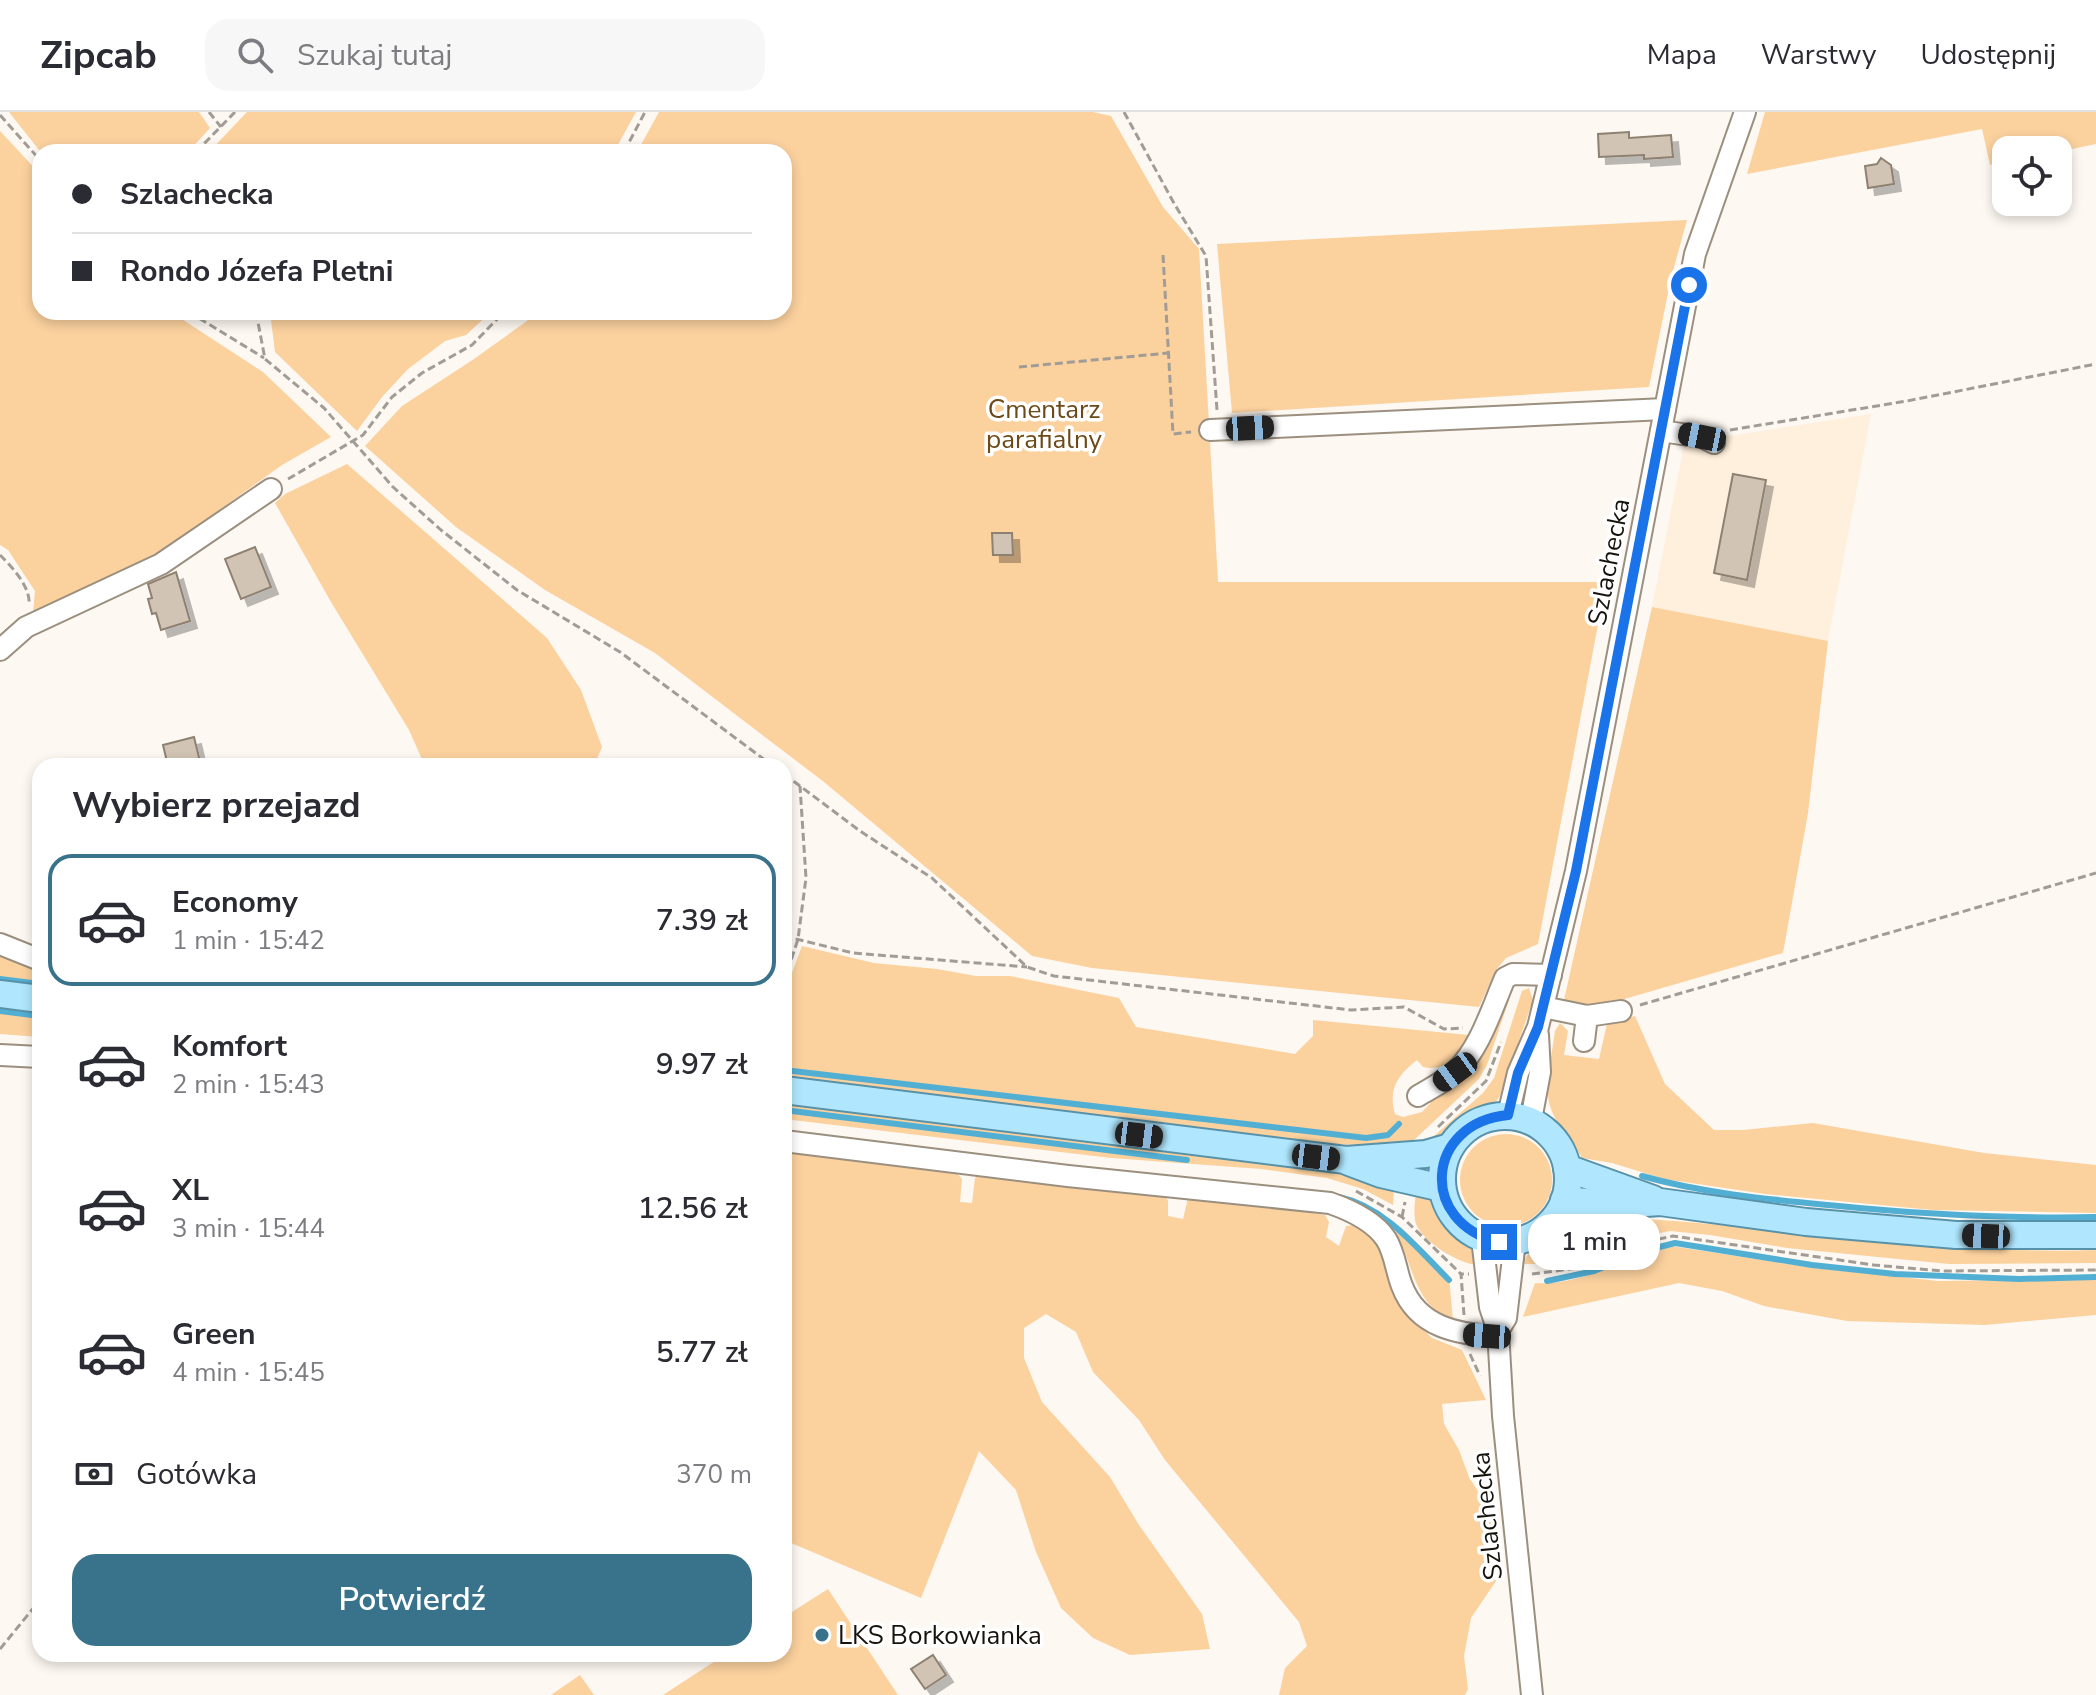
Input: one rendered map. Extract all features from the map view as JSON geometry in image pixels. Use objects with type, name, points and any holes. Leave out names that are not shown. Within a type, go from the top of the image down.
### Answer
[{"type":"main road","points":[[0,994],[32,998]]},
{"type":"main road","points":[[792,1091],[1346,1160],[1426,1154],[1450,1147]]},
{"type":"main road","points":[[1490,1117],[1519,1118],[1544,1128],[1555,1140],[1567,1168],[1568,1184],[1557,1215],[1545,1228],[1531,1237],[1499,1242],[1482,1238],[1455,1219],[1442,1188],[1442,1167],[1460,1133],[1474,1123],[1490,1117]]},
{"type":"main road","points":[[1346,1160],[1381,1174],[1442,1188]]},
{"type":"main road","points":[[1567,1168],[1621,1185],[1660,1202]]},
{"type":"main road","points":[[1564,1200],[1618,1205],[1660,1202],[1806,1222],[1956,1235],[2096,1235]]},
{"type":"street","name":"Szlachecka","points":[[1519,1118],[1540,1072],[1540,1017],[1576,871],[1695,254],[1745,112]]},
{"type":"street","points":[[1214,430],[1665,409]]},
{"type":"street","points":[[1661,431],[1714,437]]},
{"type":"street","points":[[0,650],[26,627],[161,564],[271,489]]},
{"type":"street","points":[[0,944],[32,957]]},
{"type":"street","points":[[1418,1096],[1455,1072],[1463,1063],[1483,1028],[1505,978],[1513,974],[1551,975]]},
{"type":"street","points":[[1540,1017],[1603,1016],[1621,1011]]},
{"type":"street","points":[[1584,1041],[1587,1016]]},
{"type":"street","points":[[0,1055],[32,1057]]},
{"type":"street","points":[[792,1142],[1054,1175],[1330,1203],[1347,1209],[1376,1227],[1387,1240],[1402,1287],[1416,1310],[1432,1323],[1466,1335],[1498,1334]]},
{"type":"street","name":"Szlachecka","points":[[1482,1238],[1490,1307],[1498,1334],[1503,1416],[1532,1695]]},
{"type":"street","name":"Szlachecka","points":[[1498,1334],[1506,1318],[1515,1241]]},
{"type":"path","points":[[209,112],[221,127]]},
{"type":"path","points":[[204,144],[235,112]]},
{"type":"path","points":[[628,144],[645,112]]},
{"type":"path","points":[[1124,112],[1206,256],[1214,430],[1173,434],[1163,255]]},
{"type":"path","points":[[1,115],[32,151]]},
{"type":"path","points":[[202,320],[265,359],[324,408],[403,496],[517,590],[620,652],[762,758]]},
{"type":"path","points":[[258,320],[265,359]]},
{"type":"path","points":[[271,489],[363,435],[392,397],[422,373],[472,345],[496,320]]},
{"type":"path","points":[[1019,367],[1169,353]]},
{"type":"path","points":[[1714,437],[2096,364]]},
{"type":"path","points":[[0,555],[18,576],[30,599],[26,627]]},
{"type":"path","points":[[792,780],[860,831],[932,878],[1027,967]]},
{"type":"path","points":[[792,957],[798,939],[806,878],[800,786]]},
{"type":"path","points":[[1621,1011],[2096,873]]},
{"type":"path","points":[[792,938],[853,953],[1027,967],[1054,976],[1351,1010],[1404,1007],[1444,1029],[1483,1028]]},
{"type":"path","points":[[1528,1274],[1578,1268],[1645,1242],[1673,1236],[1843,1261],[1942,1271],[2096,1270]]},
{"type":"path","points":[[1471,1274],[1461,1274],[1466,1335],[1469,1351],[1484,1385]]},
{"type":"path","points":[[0,1649],[32,1610]]},
{"type":"shaded area","points":[[1871,414],[1828,641],[1652,607],[1684,445],[1706,450],[1721,437]]},
{"type":"green space","points":[[9,112],[199,112],[210,128],[195,144],[34,144]]},
{"type":"green space","points":[[247,112],[636,112],[618,144],[217,144]]},
{"type":"green space","name":"Cmentarz parafialny","points":[[659,112],[1093,112],[1111,116],[1163,207],[1199,249],[1218,582],[1606,582],[1538,944],[1506,958],[1496,970],[1479,1007],[1092,968],[1032,956],[824,782],[655,653],[545,590],[456,527],[365,446],[402,406],[528,320],[792,320],[792,144],[641,144]]},
{"type":"green space","points":[[1765,112],[2096,112],[2096,144],[2072,149],[2072,136],[1992,136],[1990,165],[1982,129],[1747,174]]},
{"type":"green space","points":[[0,131],[32,165],[32,320],[183,320],[263,372],[331,437],[282,465],[151,559],[33,614],[35,591],[8,550],[0,545]]},
{"type":"green space","points":[[1687,220],[1671,278],[1649,387],[1232,413],[1217,244]]},
{"type":"green space","points":[[271,320],[482,320],[466,335],[445,341],[408,369],[357,431],[275,352]]},
{"type":"green space","points":[[347,464],[547,638],[581,690],[602,747],[597,758],[421,758],[409,730],[275,503],[285,494]]},
{"type":"green space","points":[[1652,607],[1828,641],[1808,813],[1783,953],[1597,1007],[1564,1000]]},
{"type":"green space","points":[[802,946],[874,963],[976,976],[1010,976],[1119,998],[1136,1027],[1295,1054],[1313,1036],[1313,1020],[1469,1035],[1457,1055],[1446,1064],[1423,1067],[1417,1060],[1399,1078],[1393,1105],[1395,1114],[1403,1117],[1422,1112],[1485,1046],[1505,999],[1510,997],[1487,1065],[1479,1079],[1414,1140],[1399,1143],[1398,1146],[1359,1145],[1241,1135],[792,1078],[792,973]]},
{"type":"green space","points":[[0,956],[32,966],[32,985],[0,981]]},
{"type":"green space","points":[[1529,988],[1533,1000],[1500,1096],[1492,1107],[1462,1123],[1434,1146],[1426,1143],[1483,1093],[1494,1078],[1522,991]]},
{"type":"green space","points":[[0,1009],[32,1013],[32,1036],[0,1034]]},
{"type":"green space","points":[[1635,1016],[1665,1084],[1714,1130],[1813,1123],[1984,1153],[2096,1165],[2096,1213],[1933,1210],[1765,1194],[1664,1179],[1612,1163],[1582,1158],[1559,1124],[1549,1102],[1555,1031],[1560,1023],[1568,1031],[1564,1055],[1599,1059],[1607,1024]]},
{"type":"green space","points":[[792,1105],[1207,1157],[1307,1166],[1394,1186],[1393,1205],[1363,1189],[1327,1178],[1261,1169],[1111,1158],[792,1120]]},
{"type":"green space","points":[[1506,1134],[1523,1138],[1538,1148],[1548,1163],[1552,1180],[1548,1197],[1538,1212],[1523,1222],[1506,1226],[1489,1222],[1474,1212],[1464,1197],[1460,1180],[1464,1163],[1474,1148],[1489,1138]]},
{"type":"green space","points":[[792,1147],[954,1170],[962,1179],[960,1202],[972,1203],[975,1178],[980,1173],[1164,1194],[1168,1201],[1168,1216],[1183,1219],[1188,1198],[1199,1196],[1325,1215],[1329,1222],[1326,1237],[1339,1246],[1346,1226],[1354,1225],[1370,1236],[1382,1255],[1402,1308],[1432,1338],[1462,1350],[1486,1400],[1442,1404],[1444,1424],[1459,1450],[1469,1477],[1493,1516],[1496,1581],[1471,1618],[1464,1656],[1468,1689],[1465,1695],[1279,1695],[1285,1668],[1307,1646],[1299,1622],[1165,1460],[1139,1420],[1093,1372],[1076,1332],[1046,1314],[1024,1328],[1024,1358],[1042,1402],[1110,1477],[1139,1525],[1202,1614],[1210,1649],[1130,1655],[1093,1638],[1061,1608],[1036,1552],[1016,1490],[979,1451],[921,1598],[792,1543]]},
{"type":"green space","points":[[1416,1192],[1438,1205],[1446,1222],[1469,1244],[1478,1265],[1461,1261],[1442,1251],[1420,1231],[1415,1216]]},
{"type":"green space","points":[[1582,1215],[1655,1220],[1986,1248],[2096,1250],[2096,1263],[1949,1264],[1787,1248],[1670,1231],[1567,1264],[1523,1264],[1539,1242]],"holes":[[[1632,1224],[1633,1230],[1580,1253],[1561,1255],[1564,1235]]]},
{"type":"green space","points":[[1401,1227],[1449,1276],[1453,1321],[1441,1315],[1423,1295],[1396,1232]]},
{"type":"green space","points":[[1671,1246],[1807,1267],[1938,1281],[2096,1279],[2096,1315],[1985,1325],[1847,1321],[1764,1306],[1722,1291],[1679,1283],[1523,1317],[1535,1283],[1571,1280]]},
{"type":"green space","name":"LKS Borkowianka","points":[[828,1589],[898,1695],[663,1695],[714,1662],[792,1662],[792,1612]]},
{"type":"green space","points":[[580,1675],[594,1695],[551,1695]]},
{"type":"water","points":[[1632,1224],[1634,1230],[1580,1253],[1561,1255],[1559,1245],[1564,1235]]},
{"type":"building","points":[[1629,132],[1629,138],[1671,135],[1673,157],[1599,157],[1598,134]]},
{"type":"building","points":[[1881,158],[1891,165],[1894,184],[1868,188],[1865,166],[1877,164]]},
{"type":"building","points":[[1733,474],[1766,480],[1747,580],[1714,573]]},
{"type":"building","points":[[992,533],[1012,533],[1013,555],[993,555]]},
{"type":"building","points":[[255,547],[271,587],[241,599],[225,559]]},
{"type":"building","points":[[176,572],[190,621],[161,630],[156,613],[152,614],[148,584]]},
{"type":"building","points":[[194,737],[199,758],[166,758],[163,745]]},
{"type":"building","points":[[933,1655],[946,1675],[925,1689],[911,1669]]},
{"type":"waterway","points":[[0,979],[32,983]]},
{"type":"waterway","points":[[0,1011],[32,1015]]},
{"type":"waterway","points":[[792,1071],[1366,1138],[1388,1135],[1399,1124]]},
{"type":"waterway","points":[[792,1111],[1187,1160]]},
{"type":"waterway","points":[[1642,1176],[1734,1195],[1862,1208],[1995,1216],[2096,1217]]},
{"type":"waterway","points":[[1339,1197],[1356,1202],[1386,1219],[1449,1280]]},
{"type":"waterway","points":[[1547,1281],[1594,1271],[1644,1251],[1675,1243],[1812,1265],[1895,1274],[2019,1279],[2096,1277]]},
{"type":"place","name":"LKS Borkowianka","points":[[822,1635]]},
{"type":"route","points":[[1499,1242],[1482,1238],[1455,1219],[1442,1188],[1442,1167],[1460,1133],[1490,1117],[1508,1115],[1518,1073],[1538,1027],[1576,871],[1689,285]]}]
